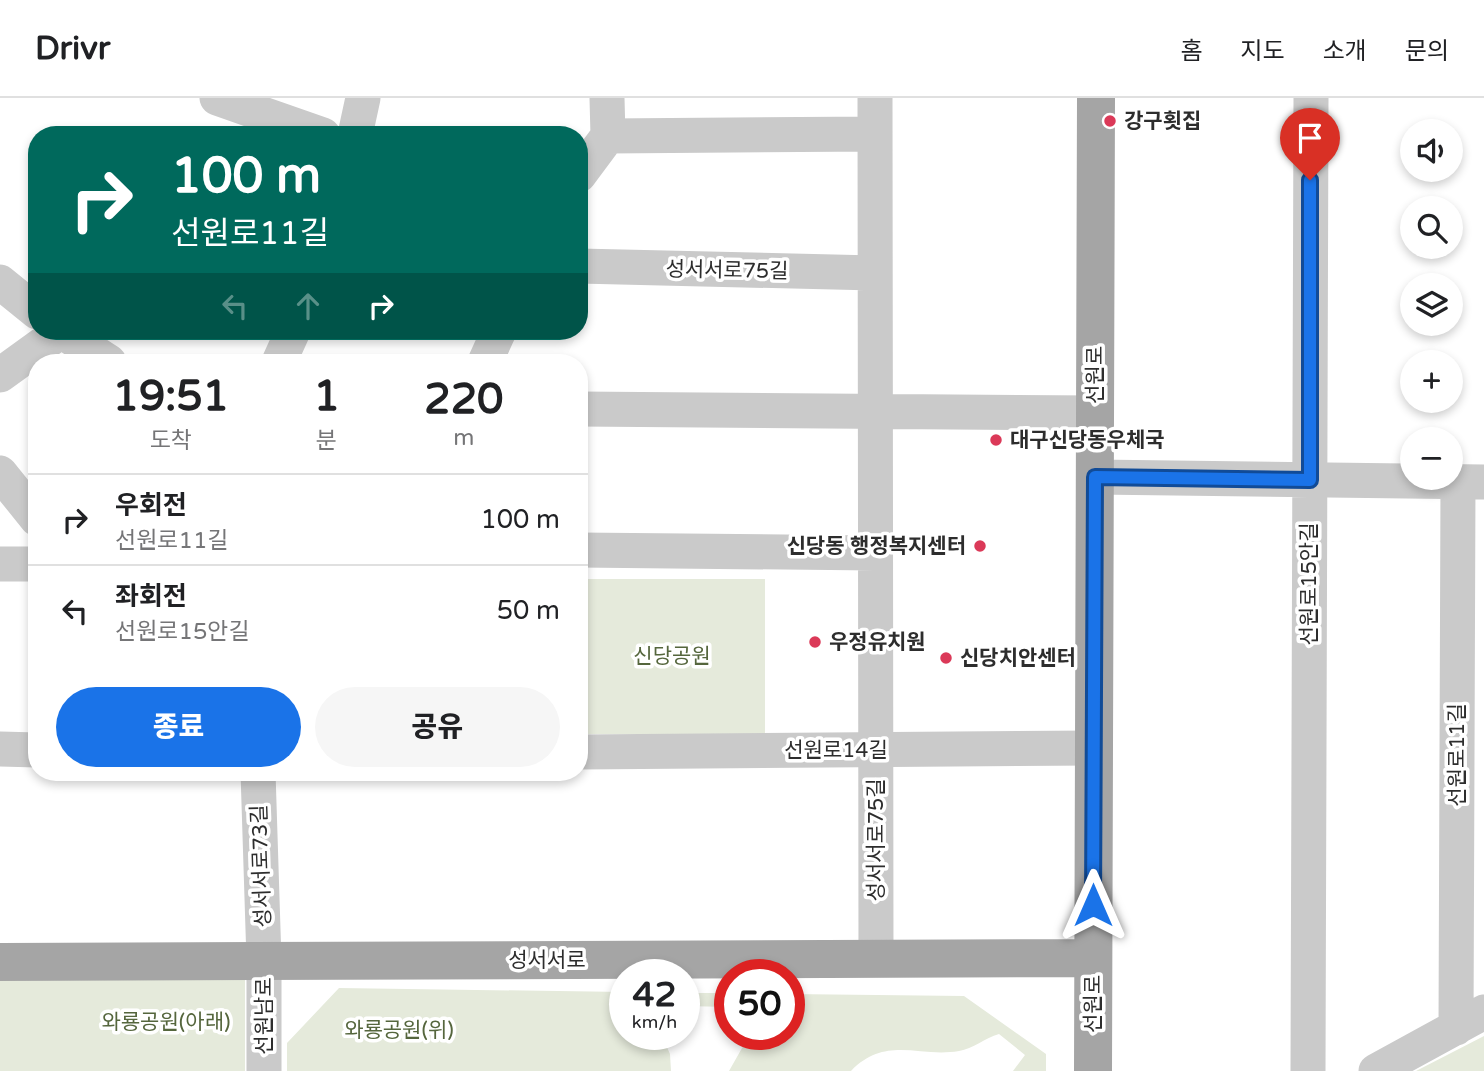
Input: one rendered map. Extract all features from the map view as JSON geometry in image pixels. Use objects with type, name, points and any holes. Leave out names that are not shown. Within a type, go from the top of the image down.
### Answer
[{"type":"main road","name":"선원로","points":[[1093,1071],[1096,98]]},
{"type":"main road","name":"성서서로","points":[[0,962],[1093,958]]},
{"type":"street","points":[[217,98],[297,126]]},
{"type":"street","points":[[357,126],[363,98]]},
{"type":"street","points":[[588,163],[608,136],[607,98]]},
{"type":"street","name":"성서서로75길","points":[[875,98],[876,959]]},
{"type":"street","name":"선원로15안길","points":[[1308,1071],[1311,98]]},
{"type":"street","points":[[608,136],[875,134]]},
{"type":"street","name":"성서서로75길","points":[[588,266],[875,273]]},
{"type":"street","points":[[0,282],[28,305]]},
{"type":"street","points":[[29,354],[49,340]]},
{"type":"street","points":[[75,340],[97,354]]},
{"type":"street","points":[[0,375],[28,355]]},
{"type":"street","points":[[588,409],[1095,413]]},
{"type":"street","points":[[0,473],[28,508]]},
{"type":"street","name":"선원로11길","points":[[1095,477],[1471,482],[1470,1020]]},
{"type":"street","points":[[588,550],[875,554]]},
{"type":"street","points":[[0,564],[28,564]]},
{"type":"street","name":"선원로14길","points":[[588,752],[1094,748]]},
{"type":"street","points":[[0,749],[28,750]]},
{"type":"street","name":"성서서로73길","points":[[258,781],[264,961]]},
{"type":"street","name":"선원남로","points":[[264,961],[264,1071]]},
{"type":"street","points":[[1376,1071],[1470,1020]]},
{"type":"green space","name":"신당공원","points":[[588,579],[765,579],[765,734],[588,734]]},
{"type":"green space","name":"와룡공원(아래)","points":[[245,971],[245,1071],[0,1071],[0,977]]},
{"type":"green space","name":"와룡공원(위)","points":[[339,988],[609,992],[609,1050],[668,1050],[671,1071],[287,1071],[287,1043]]},
{"type":"green space","points":[[700,993],[714,993],[714,1007],[700,1006]]},
{"type":"green space","points":[[805,994],[964,996],[1046,1054],[1046,1071],[1013,1071],[1025,1055],[999,1034],[959,1051],[903,1050],[877,1054],[851,1071],[729,1071],[741,1050],[805,1050]]},
{"type":"green space","points":[[1484,1036],[1484,1071],[1416,1071]]},
{"type":"place","name":"강구횟집","points":[[1110,121]]},
{"type":"place","name":"대구신당동우체국","points":[[996,440]]},
{"type":"place","name":"신당동 행정복지센터","points":[[980,546]]},
{"type":"place","name":"우정유치원","points":[[815,642]]},
{"type":"place","name":"신당치안센터","points":[[946,658]]},
{"type":"route","points":[[1093,905],[1095,477],[1310,480],[1310,180]]}]
